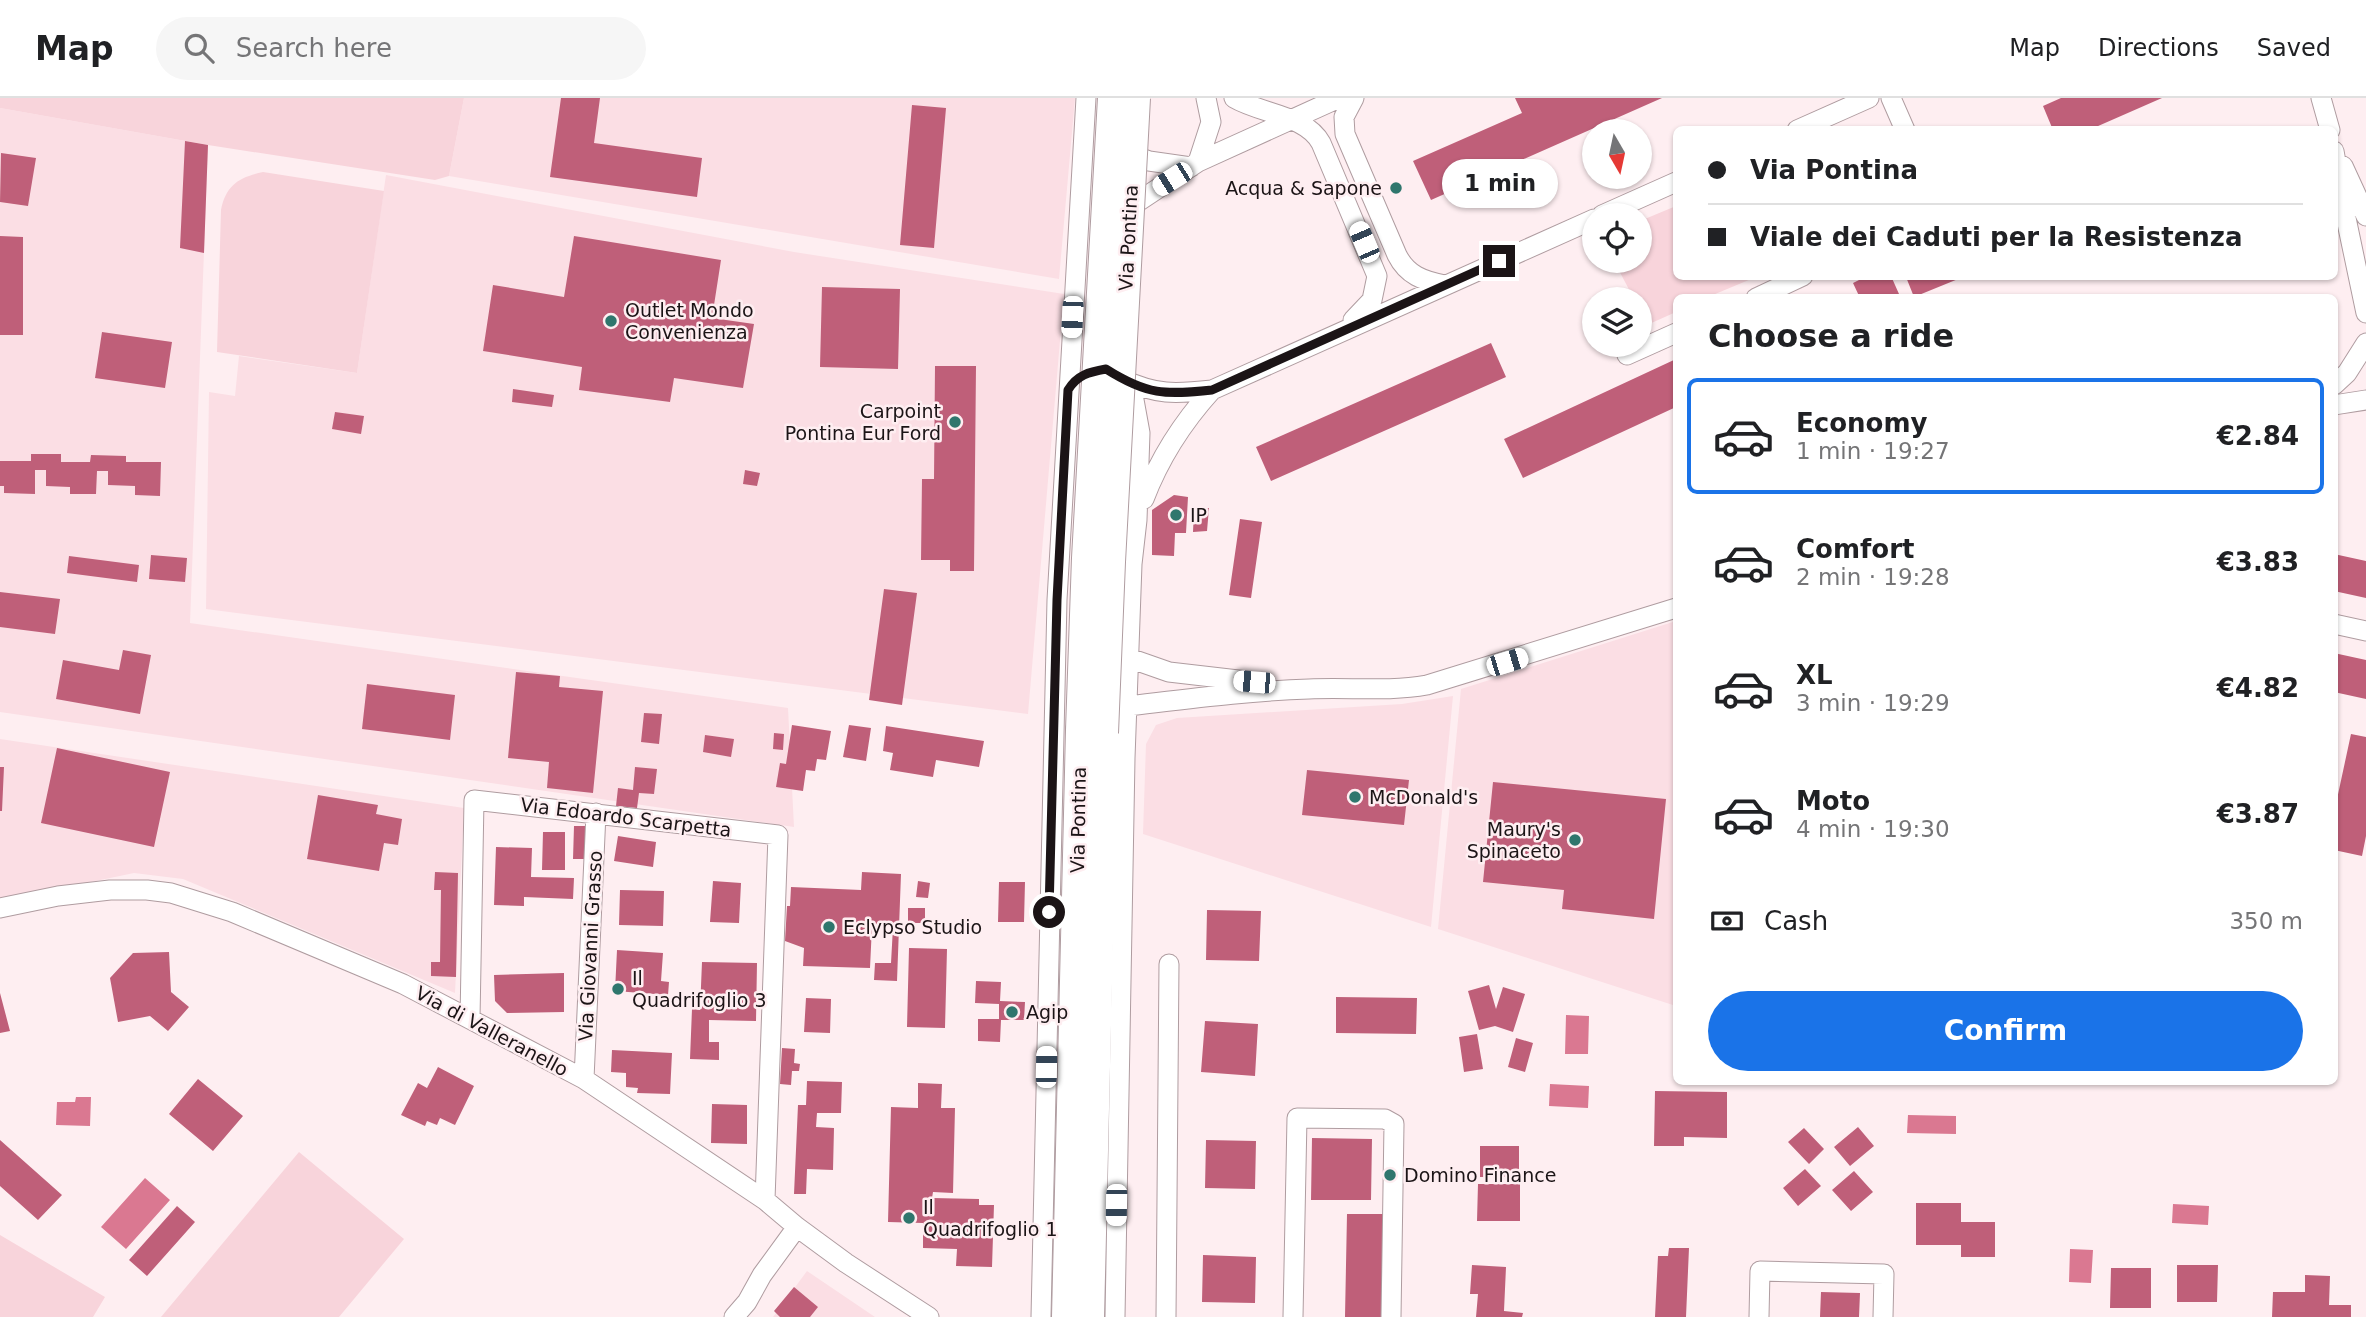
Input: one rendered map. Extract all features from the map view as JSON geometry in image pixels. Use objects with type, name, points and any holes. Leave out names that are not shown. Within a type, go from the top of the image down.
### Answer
[{"type":"highway","name":"Via Pontina","points":[[1090,1317],[1091,464],[1112,98]]},
{"type":"highway","name":"Via Pontina","points":[[1047,1316],[1092,732],[1111,562],[1136,98]]},
{"type":"street","points":[[1194,164],[1211,122],[1206,98]]},
{"type":"street","points":[[1234,98],[1257,109],[1305,124],[1317,136],[1375,266],[1377,283],[1368,307],[1339,332]]},
{"type":"street","points":[[1076,255],[1122,212],[1194,164],[1339,98]]},
{"type":"street","points":[[1354,98],[1344,117],[1345,134],[1397,255],[1414,276],[1445,285]]},
{"type":"street","points":[[1806,126],[1869,98]]},
{"type":"street","points":[[1891,98],[1903,126]]},
{"type":"street","points":[[2321,98],[2329,126]]},
{"type":"street","points":[[1085,102],[1097,133],[1118,149],[1149,161],[1194,164]]},
{"type":"street","name":"Via Pontina","points":[[1047,1316],[1052,734],[1085,102]]},
{"type":"street","points":[[2338,157],[2366,216]]},
{"type":"street","points":[[2338,172],[2366,313]]},
{"type":"street","points":[[1629,203],[1673,183]]},
{"type":"street","points":[[1071,343],[1083,358],[1144,390],[1160,393],[1212,390],[1582,224]]},
{"type":"street","points":[[1765,294],[1794,280]]},
{"type":"street","points":[[1652,344],[1673,334]]},
{"type":"street","points":[[2338,381],[2347,373],[2366,343]]},
{"type":"street","points":[[1068,390],[1084,374],[1114,374],[1132,395],[1140,425],[1127,706],[1115,1317]]},
{"type":"street","points":[[1137,520],[1154,473],[1171,441],[1212,390]]},
{"type":"street","points":[[2338,404],[2366,400]]},
{"type":"street","points":[[1127,706],[1206,696],[1310,688],[1400,688],[1427,685],[1673,609]]},
{"type":"street","points":[[2338,625],[2366,631]]},
{"type":"street","points":[[1129,658],[1175,674],[1310,688]]},
{"type":"street","name":"Via Edoardo Scarpetta","points":[[470,1018],[474,800],[778,835],[765,1200]]},
{"type":"street","name":"Via Giovanni Grasso","points":[[584,1079],[596,814]]},
{"type":"street","name":"Via di Valleranello","points":[[0,908],[58,896],[103,891],[147,890],[179,894],[232,912],[403,984],[584,1079],[765,1200],[797,1227],[929,1317]]},
{"type":"street","points":[[1166,1317],[1169,964]]},
{"type":"street","points":[[1293,1317],[1297,1118],[1385,1119],[1394,1124],[1391,1317]]},
{"type":"street","points":[[734,1317],[797,1227]]},
{"type":"street","points":[[1759,1317],[1760,1271],[1884,1274],[1883,1317]]},
{"type":"shaded area","points":[[0,98],[464,98],[449,176],[435,180],[208,145],[0,108]]},
{"type":"shaded area","points":[[464,98],[1075,98],[1059,279],[449,176]]},
{"type":"shaded area","points":[[0,108],[208,145],[190,623],[788,708],[794,827],[0,712]]},
{"type":"shaded area","points":[[263,172],[384,191],[357,373],[217,352],[223,201],[230,188],[240,180]]},
{"type":"shaded area","points":[[386,175],[794,252],[1064,294],[1028,714],[206,609],[209,392],[235,396],[239,356],[357,373]]},
{"type":"shaded area","points":[[1673,207],[1673,280],[1749,280],[1715,294],[1673,294],[1673,313],[1652,323],[1652,287],[1628,287],[1620,273],[1652,273],[1652,216]]},
{"type":"shaded area","points":[[1673,622],[1673,1005],[1438,929],[1461,689]]},
{"type":"shaded area","points":[[1453,696],[1431,927],[1143,834],[1146,744],[1156,725],[1177,718],[1402,704]]},
{"type":"shaded area","points":[[0,739],[464,808],[455,993],[183,879],[134,873],[0,901]]},
{"type":"shaded area","points":[[1566,1015],[1589,1016],[1588,1054],[1565,1054]]},
{"type":"shaded area","points":[[1550,1084],[1589,1086],[1588,1108],[1549,1106]]},
{"type":"shaded area","points":[[76,1097],[91,1097],[90,1126],[56,1125],[57,1102],[75,1102]]},
{"type":"shaded area","points":[[1908,1115],[1956,1116],[1956,1134],[1907,1133]]},
{"type":"shaded area","points":[[299,1152],[404,1239],[339,1317],[161,1317]]},
{"type":"shaded area","points":[[145,1178],[170,1200],[126,1249],[101,1227]]},
{"type":"shaded area","points":[[2173,1204],[2209,1206],[2208,1225],[2172,1223]]},
{"type":"shaded area","points":[[0,1235],[105,1297],[93,1317],[0,1317]]},
{"type":"shaded area","points":[[2070,1249],[2093,1250],[2091,1283],[2069,1282]]},
{"type":"shaded area","points":[[807,1271],[875,1317],[773,1317]]},
{"type":"building","points":[[561,98],[600,98],[594,143],[702,158],[697,197],[550,177]]},
{"type":"building","points":[[1515,98],[1662,98],[1614,119],[1582,119],[1582,133],[1431,200],[1413,161],[1522,113]]},
{"type":"building","points":[[2061,98],[2162,98],[2098,126],[2051,126],[2043,106]]},
{"type":"building","points":[[912,105],[946,108],[934,248],[900,245]]},
{"type":"building","points":[[185,141],[208,145],[204,253],[180,248]]},
{"type":"building","points":[[1,153],[36,158],[28,206],[0,202]]},
{"type":"building","points":[[0,236],[23,237],[23,335],[0,335]]},
{"type":"building","name":"Outlet Mondo Convenienza","points":[[574,236],[721,260],[712,318],[754,324],[743,388],[674,378],[670,402],[579,390],[582,367],[483,351],[493,285],[564,297]]},
{"type":"building","points":[[1859,280],[1893,280],[1899,294],[1858,294],[1853,283]]},
{"type":"building","points":[[1907,280],[1956,280],[1921,294],[1913,294]]},
{"type":"building","points":[[822,287],[900,289],[898,369],[820,367]]},
{"type":"building","points":[[102,332],[172,342],[165,388],[95,378]]},
{"type":"building","points":[[1491,343],[1506,377],[1271,481],[1256,447]]},
{"type":"building","points":[[1673,360],[1673,408],[1523,478],[1504,439]]},
{"type":"building","name":"Carpoint Pontina Eur Ford","points":[[935,366],[976,366],[974,571],[950,571],[950,560],[921,560],[922,479],[934,479]]},
{"type":"building","points":[[513,389],[554,395],[552,407],[512,402]]},
{"type":"building","points":[[335,412],[364,416],[361,434],[332,429]]},
{"type":"building","points":[[31,454],[61,454],[61,462],[90,462],[91,455],[126,456],[126,462],[161,462],[160,496],[135,495],[135,486],[108,485],[108,471],[97,471],[96,494],[70,494],[70,487],[46,486],[46,470],[35,470],[35,494],[4,493],[4,486],[0,486],[0,461],[31,461]]},
{"type":"building","points":[[745,470],[760,473],[757,486],[743,484]]},
{"type":"building","points":[[1174,495],[1188,497],[1186,533],[1175,533],[1174,556],[1152,555],[1152,510]]},
{"type":"building","points":[[1209,508],[1207,531],[1193,532],[1194,509]]},
{"type":"building","points":[[1240,519],[1262,522],[1251,598],[1229,595]]},
{"type":"building","points":[[151,555],[187,558],[185,582],[149,579]]},
{"type":"building","points":[[2338,555],[2366,561],[2366,598],[2338,592]]},
{"type":"building","points":[[69,556],[139,565],[137,582],[67,573]]},
{"type":"building","points":[[884,589],[917,593],[902,705],[869,700]]},
{"type":"building","points":[[0,592],[60,599],[55,634],[0,627]]},
{"type":"building","points":[[123,650],[151,655],[140,714],[56,699],[63,660],[119,670]]},
{"type":"building","points":[[2338,654],[2366,660],[2366,699],[2338,693]]},
{"type":"building","points":[[516,672],[560,676],[559,687],[603,691],[593,793],[547,788],[549,762],[508,758]]},
{"type":"building","points":[[367,684],[455,695],[450,740],[362,729]]},
{"type":"building","points":[[644,713],[662,714],[659,744],[641,742]]},
{"type":"building","points":[[792,725],[831,731],[826,760],[817,759],[815,771],[806,770],[803,791],[776,787],[780,763],[786,764]]},
{"type":"building","points":[[849,725],[871,728],[866,761],[843,757]]},
{"type":"building","points":[[886,726],[984,741],[979,767],[936,760],[933,777],[890,770],[893,753],[883,751]]},
{"type":"building","points":[[774,733],[784,734],[783,750],[773,749]]},
{"type":"building","points":[[2351,734],[2366,737],[2366,836],[2362,856],[2338,851],[2338,794]]},
{"type":"building","points":[[705,735],[734,739],[731,757],[703,752]]},
{"type":"building","points":[[57,748],[170,772],[154,847],[41,823]]},
{"type":"building","points":[[0,767],[4,767],[2,811],[0,811]]},
{"type":"building","points":[[635,767],[657,769],[654,794],[639,793],[637,808],[616,806],[618,788],[633,790]]},
{"type":"building","name":"McDonald's","points":[[1307,770],[1409,780],[1404,825],[1302,815]]},
{"type":"building","name":"Maury's Spinaceto","points":[[1493,782],[1666,799],[1654,919],[1562,909],[1564,890],[1483,882]]},
{"type":"building","points":[[318,795],[378,805],[376,814],[402,819],[398,845],[384,843],[379,871],[307,859]]},
{"type":"building","points":[[574,826],[586,826],[585,859],[573,859]]},
{"type":"building","points":[[543,832],[565,832],[565,870],[542,870]]},
{"type":"building","points":[[618,836],[656,842],[653,867],[614,861]]},
{"type":"building","points":[[496,847],[532,848],[531,877],[574,878],[573,899],[524,897],[524,906],[494,905]]},
{"type":"building","points":[[435,872],[458,873],[456,977],[431,976],[431,962],[440,962],[441,890],[434,890]]},
{"type":"building","name":"Eclypso Studio","points":[[862,872],[901,874],[897,981],[874,980],[875,963],[891,963],[893,927],[872,926],[870,968],[803,966],[804,948],[785,941],[791,887],[861,890]]},
{"type":"building","points":[[713,881],[741,883],[739,923],[710,922]]},
{"type":"building","points":[[918,881],[930,883],[928,898],[916,897]]},
{"type":"building","points":[[999,882],[1025,882],[1024,922],[998,922]]},
{"type":"building","points":[[620,890],[664,891],[663,926],[619,925]]},
{"type":"building","points":[[908,908],[925,908],[925,923],[908,923]]},
{"type":"building","points":[[1207,910],[1261,911],[1259,961],[1206,960]]},
{"type":"building","points":[[909,948],[947,949],[945,1028],[907,1027]]},
{"type":"building","points":[[617,950],[663,953],[661,981],[669,982],[668,995],[615,991]]},
{"type":"building","points":[[169,952],[171,992],[189,1007],[168,1031],[150,1016],[118,1022],[110,978],[133,953]]},
{"type":"building","points":[[702,962],[757,963],[756,1021],[709,1020],[709,1042],[719,1042],[719,1060],[690,1059],[692,1009],[700,1010]]},
{"type":"building","points":[[564,973],[564,1012],[507,1013],[495,1001],[494,975]]},
{"type":"building","name":"Agip","points":[[976,981],[1001,982],[1000,1001],[1025,1002],[1024,1020],[1001,1020],[1000,1042],[978,1041],[978,1019],[999,1019],[999,1004],[975,1003]]},
{"type":"building","points":[[1489,985],[1496,1009],[1503,987],[1525,994],[1513,1032],[1495,1026],[1479,1030],[1468,991]]},
{"type":"building","points":[[0,993],[10,1031],[0,1033]]},
{"type":"building","points":[[1336,997],[1417,998],[1416,1034],[1336,1033]]},
{"type":"building","points":[[806,998],[831,999],[830,1033],[804,1032]]},
{"type":"building","points":[[1205,1021],[1258,1024],[1255,1076],[1201,1072]]},
{"type":"building","points":[[1477,1034],[1483,1069],[1464,1072],[1459,1037]]},
{"type":"building","points":[[1516,1038],[1533,1043],[1525,1072],[1508,1067]]},
{"type":"building","points":[[782,1048],[795,1049],[794,1063],[800,1064],[799,1071],[792,1071],[791,1085],[780,1084]]},
{"type":"building","points":[[612,1050],[672,1053],[670,1094],[637,1093],[638,1088],[626,1087],[626,1073],[611,1072]]},
{"type":"building","points":[[438,1067],[474,1086],[455,1125],[440,1118],[437,1125],[427,1121],[425,1126],[401,1115],[418,1083],[427,1088]]},
{"type":"building","points":[[198,1079],[243,1116],[213,1151],[169,1114]]},
{"type":"building","points":[[807,1081],[842,1082],[841,1113],[817,1113],[816,1127],[834,1128],[833,1170],[807,1169],[806,1194],[794,1194],[798,1105],[806,1105]]},
{"type":"building","points":[[918,1083],[942,1084],[941,1108],[955,1108],[953,1193],[933,1192],[932,1198],[979,1199],[979,1205],[994,1205],[992,1267],[956,1266],[957,1249],[923,1248],[923,1223],[888,1222],[891,1107],[918,1108]]},
{"type":"building","points":[[1655,1091],[1727,1092],[1727,1138],[1684,1137],[1684,1146],[1654,1146]]},
{"type":"building","points":[[712,1104],[747,1105],[747,1144],[711,1143]]},
{"type":"building","points":[[1858,1127],[1874,1146],[1850,1166],[1834,1147]]},
{"type":"building","points":[[1804,1128],[1824,1149],[1809,1164],[1788,1142]]},
{"type":"building","points":[[1312,1138],[1372,1139],[1371,1200],[1311,1200]]},
{"type":"building","points":[[0,1140],[62,1195],[38,1220],[0,1186]]},
{"type":"building","points":[[1206,1140],[1256,1141],[1255,1189],[1205,1188]]},
{"type":"building","points":[[1480,1146],[1519,1146],[1519,1177],[1480,1177]]},
{"type":"building","points":[[1805,1169],[1821,1186],[1798,1206],[1783,1188]]},
{"type":"building","points":[[1854,1171],[1873,1192],[1851,1211],[1832,1190]]},
{"type":"building","points":[[1478,1184],[1520,1184],[1520,1221],[1477,1221]]},
{"type":"building","points":[[1916,1203],[1961,1203],[1961,1222],[1995,1222],[1995,1257],[1961,1257],[1961,1245],[1916,1245]]},
{"type":"building","points":[[177,1206],[195,1222],[147,1276],[129,1260]]},
{"type":"building","points":[[1347,1214],[1383,1214],[1382,1317],[1345,1317]]},
{"type":"building","points":[[1669,1248],[1689,1248],[1686,1317],[1655,1317],[1658,1256],[1668,1256]]},
{"type":"building","points":[[1203,1255],[1256,1257],[1255,1303],[1202,1302]]},
{"type":"building","points":[[1472,1265],[1506,1267],[1504,1311],[1523,1313],[1522,1317],[1476,1317],[1478,1294],[1470,1294]]},
{"type":"building","points":[[2177,1265],[2218,1265],[2217,1302],[2177,1302]]},
{"type":"building","points":[[2111,1268],[2151,1268],[2151,1308],[2110,1308]]},
{"type":"building","points":[[2305,1275],[2330,1276],[2329,1305],[2351,1305],[2351,1317],[2272,1317],[2273,1292],[2305,1292]]},
{"type":"building","points":[[794,1287],[818,1307],[810,1317],[780,1317],[774,1311]]},
{"type":"building","points":[[1821,1292],[1860,1293],[1859,1317],[1820,1317]]},
{"type":"place","name":"Acqua & Sapone","points":[[1396,188]]},
{"type":"place","name":"Outlet Mondo Convenienza","points":[[611,321]]},
{"type":"place","name":"Carpoint Pontina Eur Ford","points":[[955,422]]},
{"type":"place","name":"IP","points":[[1176,515]]},
{"type":"place","name":"McDonald's","points":[[1355,797]]},
{"type":"place","name":"Maury's Spinaceto","points":[[1575,840]]},
{"type":"place","name":"Eclypso Studio","points":[[829,927]]},
{"type":"place","name":"Il Quadrifoglio 3","points":[[618,989]]},
{"type":"place","name":"Agip","points":[[1012,1012]]},
{"type":"place","name":"Domino Finance","points":[[1390,1175]]},
{"type":"place","name":"Il Quadrifoglio 1","points":[[909,1218]]},
{"type":"route","points":[[1049,912],[1052,734],[1068,390],[1084,374],[1106,369],[1144,390],[1166,394],[1212,390],[1499,261]]}]
